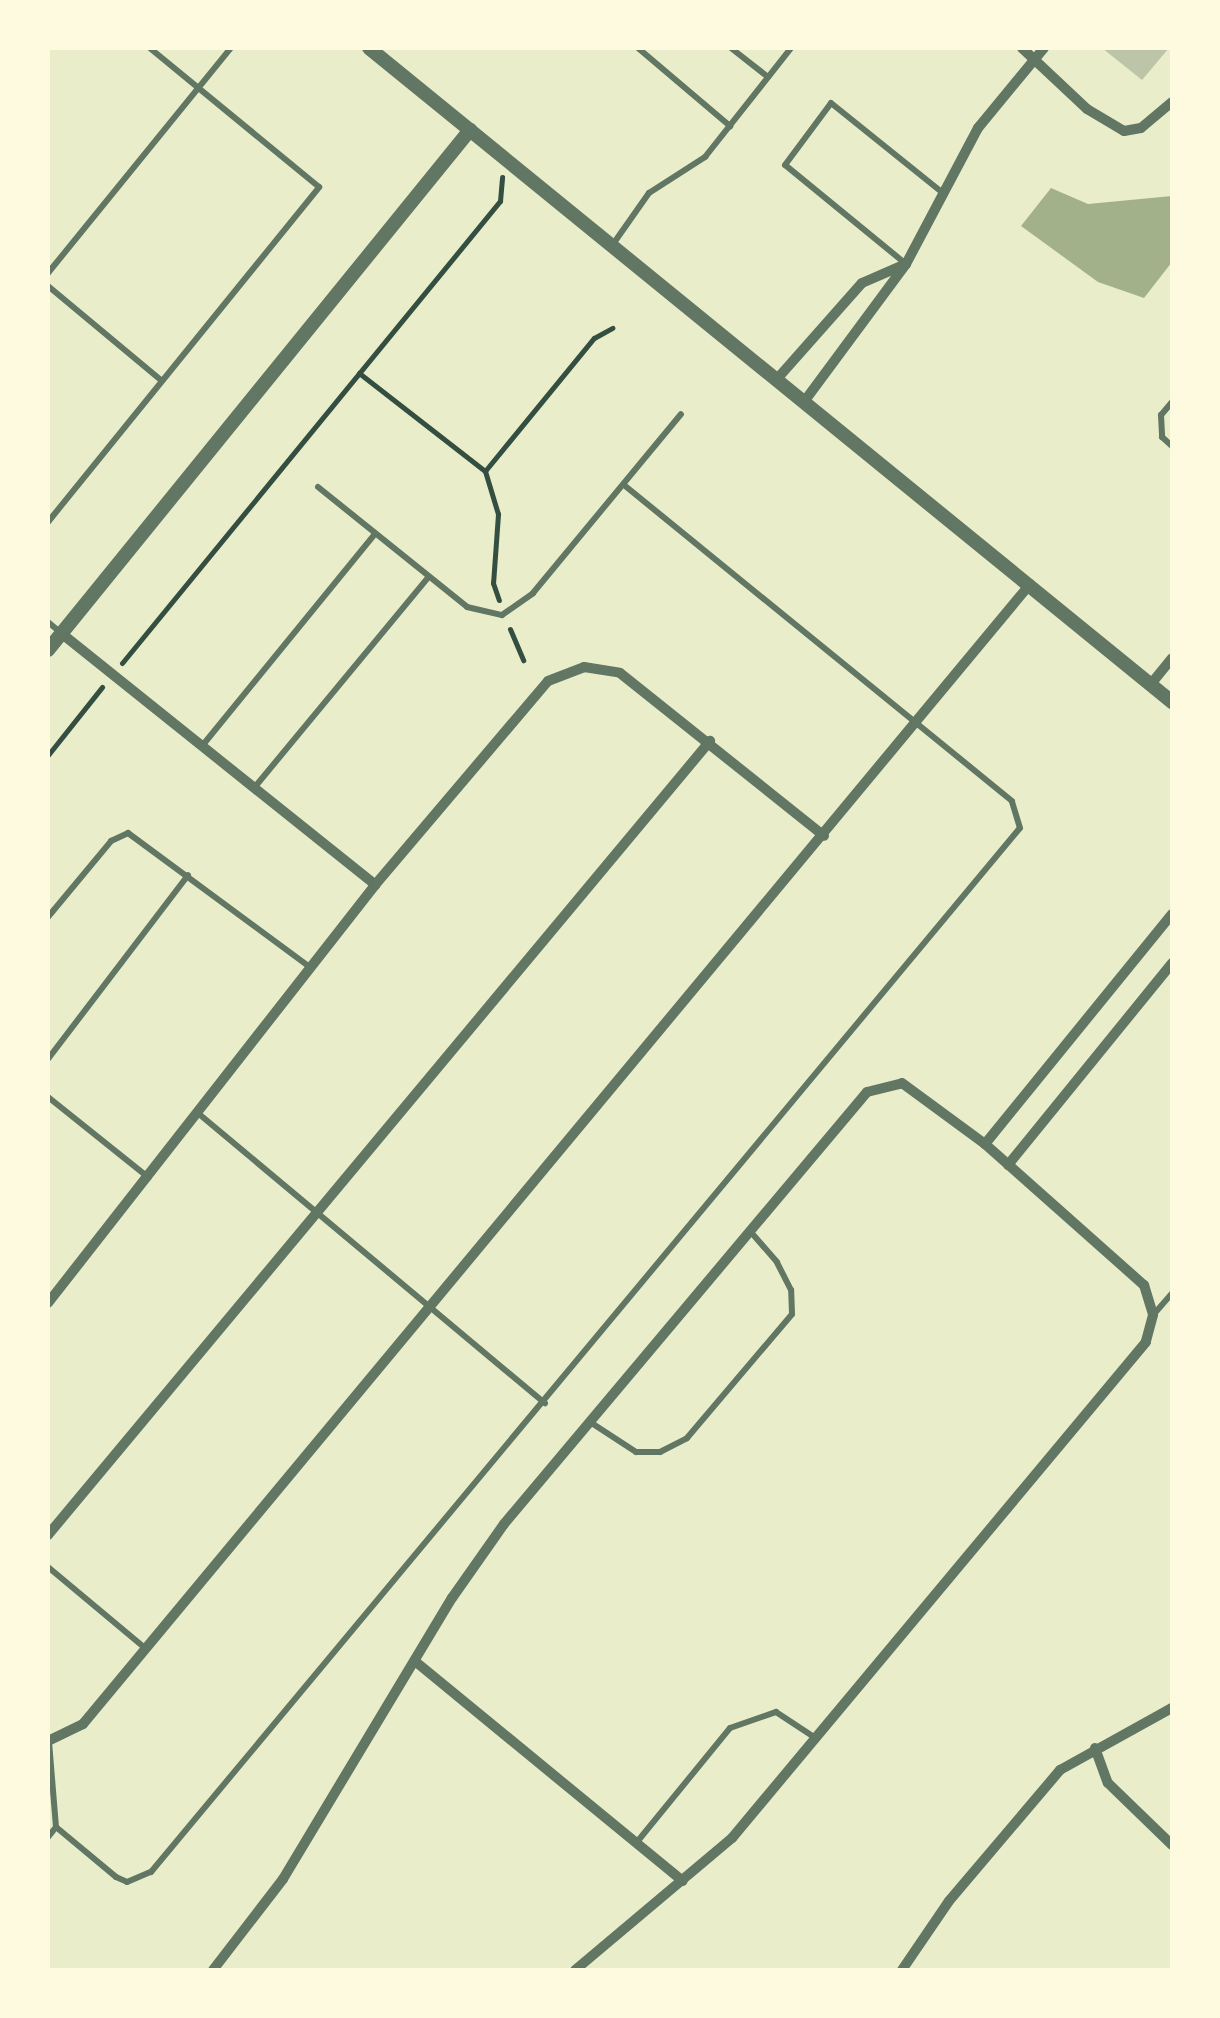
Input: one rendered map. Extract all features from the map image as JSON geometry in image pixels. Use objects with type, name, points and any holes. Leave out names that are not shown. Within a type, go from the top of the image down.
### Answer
[{"type":"street","points":[[369,48],[610,248],[806,398],[1172,702]]},
{"type":"street","points":[[1022,48],[1087,109],[1124,131],[1141,128],[1172,102]]},
{"type":"street","points":[[806,398],[906,264],[978,128],[1044,48]]},
{"type":"street","points":[[48,650],[470,130]]},
{"type":"street","points":[[777,379],[862,284],[906,264]]},
{"type":"street","points":[[48,1741],[83,1724],[1031,583]]},
{"type":"street","points":[[61,633],[374,885]]},
{"type":"street","points":[[1150,684],[1172,658]]},
{"type":"street","points":[[50,1295],[150,1179],[374,885],[531,697],[566,671],[620,673],[710,741],[824,836]]},
{"type":"street","points":[[48,1535],[710,741]]},
{"type":"street","points":[[986,1144],[1172,914]]},
{"type":"street","points":[[1008,1165],[1172,963]]},
{"type":"street","points":[[214,1970],[283,1880],[504,1524],[867,1092],[884,1083],[902,1083],[986,1144],[1144,1286],[1153,1315],[1146,1342],[732,1838],[576,1970]]},
{"type":"street","points":[[416,1662],[682,1881]]},
{"type":"street","points":[[902,1970],[950,1901],[1060,1770],[1172,1708]]},
{"type":"street","points":[[1094,1748],[1108,1783],[1172,1844]]},
{"type":"lane","points":[[48,522],[319,186],[150,48]]},
{"type":"lane","points":[[48,273],[232,48]]},
{"type":"lane","points":[[638,48],[730,126]]},
{"type":"lane","points":[[731,48],[768,77]]},
{"type":"lane","points":[[610,248],[650,193],[705,157],[791,48]]},
{"type":"lane","points":[[906,264],[786,165],[832,104],[942,194]]},
{"type":"lane","points":[[48,286],[162,380]]},
{"type":"lane","points":[[1172,402],[1161,415],[1162,437],[1172,446]]},
{"type":"lane","points":[[318,487],[467,607],[504,614],[532,593],[681,414]]},
{"type":"lane","points":[[56,1827],[127,1882],[152,1872],[1014,840],[1020,828],[1012,801],[624,485]]},
{"type":"lane","points":[[202,746],[375,534]]},
{"type":"lane","points":[[254,788],[428,578]]},
{"type":"lane","points":[[48,622],[61,633]]},
{"type":"lane","points":[[48,918],[119,834],[136,836],[310,967]]},
{"type":"lane","points":[[48,1059],[188,875]]},
{"type":"lane","points":[[48,1097],[150,1179]]},
{"type":"lane","points":[[198,1114],[545,1403]]},
{"type":"lane","points":[[590,1422],[636,1452],[660,1452],[688,1438],[781,1328],[792,1314],[791,1290],[750,1232]]},
{"type":"lane","points":[[1153,1315],[1172,1293]]},
{"type":"lane","points":[[48,1567],[146,1649]]},
{"type":"lane","points":[[636,1843],[730,1728],[776,1712],[816,1738]]},
{"type":"lane","points":[[48,1741],[56,1827],[48,1837]]},
{"type":"path","points":[[126,659],[500,202],[496,184]]},
{"type":"path","points":[[485,472],[594,338],[612,328]]},
{"type":"path","points":[[359,374],[485,472],[498,514],[492,583],[523,660]]},
{"type":"path","points":[[48,754],[102,687]]},
{"type":"shaded area","points":[[1051,188],[1088,204],[1172,196],[1172,262],[1144,298],[1098,282],[1021,226]]},
{"type":"building","points":[[1102,48],[1169,48],[1142,80]]}]
